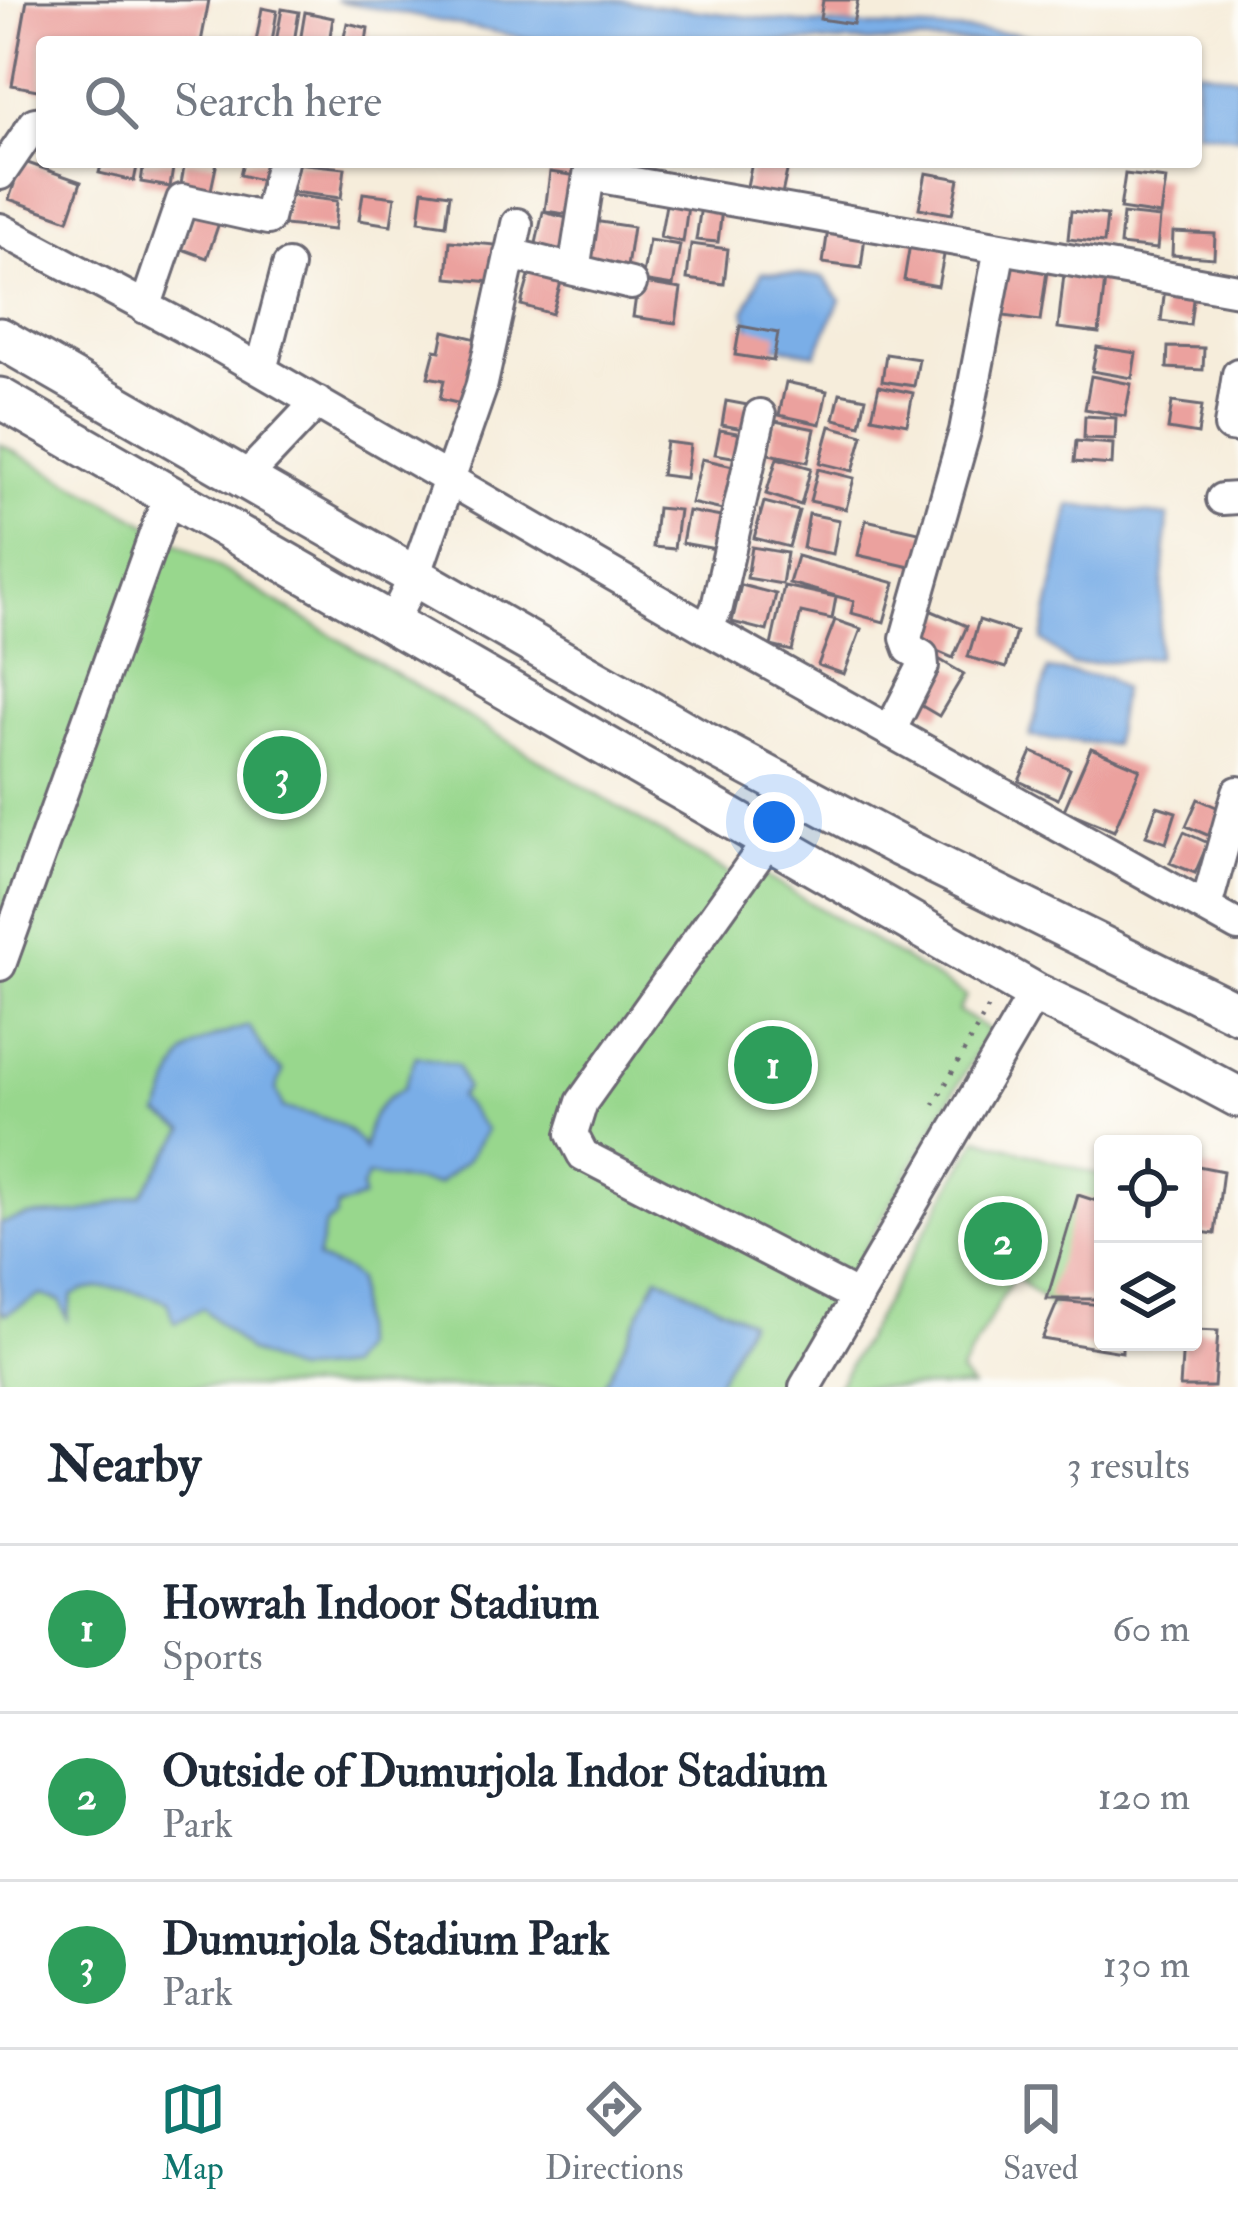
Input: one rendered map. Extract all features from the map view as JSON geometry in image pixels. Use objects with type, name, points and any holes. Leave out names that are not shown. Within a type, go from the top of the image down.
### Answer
[{"type":"main road","points":[[0,338],[692,736],[899,846],[1238,1013]]},
{"type":"main road","points":[[0,398],[1035,993],[1238,1097]]},
{"type":"street","points":[[0,174],[36,123]]},
{"type":"street","points":[[146,308],[182,200],[268,219],[280,168]]},
{"type":"street","points":[[574,270],[591,168],[1238,290]]},
{"type":"street","points":[[0,229],[261,370],[707,629],[1238,926]]},
{"type":"street","points":[[392,623],[416,576],[481,388],[514,239],[574,270],[631,284]]},
{"type":"street","points":[[890,731],[923,666],[922,656],[910,649],[906,638],[965,431],[1000,248]]},
{"type":"street","points":[[261,370],[288,266]]},
{"type":"street","points":[[1238,374],[1230,426],[1238,427]]},
{"type":"street","points":[[245,478],[317,402]]},
{"type":"street","points":[[707,629],[717,607],[760,415]]},
{"type":"street","points":[[0,965],[169,495]]},
{"type":"street","points":[[1206,907],[1238,792]]},
{"type":"street","points":[[769,840],[582,1102],[572,1134],[583,1155],[858,1297]]},
{"type":"street","points":[[805,1387],[1035,993]]},
{"type":"path","points":[[926,1120],[994,997]]},
{"type":"green space","points":[[0,444],[140,520],[746,884],[757,871],[966,996],[958,1011],[989,1030],[787,1387],[0,1387]]},
{"type":"green space","points":[[978,1138],[1094,1173],[1094,1224],[1052,1307],[1014,1276],[960,1373],[972,1387],[837,1387]]},
{"type":"water","points":[[335,0],[611,0],[799,23],[1028,36],[514,36]]},
{"type":"water","points":[[1202,70],[1238,77],[1238,137],[1202,132]]},
{"type":"water","points":[[762,272],[823,277],[840,300],[816,354],[753,342],[745,311]]},
{"type":"water","points":[[1070,505],[1168,516],[1157,657],[1072,665],[1042,640]]},
{"type":"water","points":[[1048,670],[1107,678],[1122,689],[1113,745],[1030,737]]},
{"type":"water","points":[[249,1026],[269,1060],[283,1071],[276,1089],[283,1108],[339,1125],[364,1149],[374,1114],[403,1089],[416,1056],[457,1065],[466,1088],[459,1097],[486,1130],[467,1160],[438,1184],[368,1176],[363,1198],[337,1207],[335,1218],[325,1224],[317,1259],[357,1280],[359,1348],[346,1367],[294,1372],[248,1351],[203,1308],[175,1323],[167,1302],[119,1289],[95,1288],[72,1295],[67,1319],[60,1301],[41,1295],[5,1314],[0,1308],[0,1224],[27,1216],[80,1213],[141,1195],[185,1130],[159,1115],[180,1062],[209,1039]]},
{"type":"water","points":[[658,1276],[749,1321],[715,1387],[603,1387]]},
{"type":"building","points":[[27,0],[209,0],[202,36],[36,36],[36,90],[12,85]]},
{"type":"building","points":[[823,0],[858,0],[853,24],[820,19]]},
{"type":"building","points":[[262,8],[277,11],[273,36],[257,36]]},
{"type":"building","points":[[282,9],[299,12],[295,36],[277,36]]},
{"type":"building","points":[[305,12],[333,18],[330,36],[301,36]]},
{"type":"building","points":[[347,23],[368,28],[367,36],[344,36]]},
{"type":"building","points":[[22,161],[81,182],[68,220],[9,199]]},
{"type":"building","points":[[100,168],[137,168],[134,181],[99,173]]},
{"type":"building","points":[[143,168],[173,168],[170,187],[141,182]]},
{"type":"building","points":[[184,168],[216,168],[211,190],[181,184]]},
{"type":"building","points":[[242,168],[268,168],[265,181],[240,175]]},
{"type":"building","points":[[294,168],[345,168],[341,198],[292,192]]},
{"type":"building","points":[[751,168],[788,168],[780,203],[745,196]]},
{"type":"building","points":[[550,172],[585,177],[579,216],[545,211]]},
{"type":"building","points":[[926,173],[959,179],[952,214],[919,208]]},
{"type":"building","points":[[1125,174],[1166,179],[1161,215],[1120,209]]},
{"type":"building","points":[[423,190],[450,194],[446,225],[419,221]]},
{"type":"building","points":[[363,193],[395,197],[391,225],[359,220]]},
{"type":"building","points":[[668,194],[689,199],[683,242],[660,237]]},
{"type":"building","points":[[288,195],[337,201],[334,230],[284,225]]},
{"type":"building","points":[[702,199],[723,201],[718,242],[696,240]]},
{"type":"building","points":[[195,211],[220,220],[207,258],[182,249]]},
{"type":"building","points":[[1071,211],[1107,215],[1104,243],[1068,239]]},
{"type":"building","points":[[543,212],[579,221],[569,265],[533,257]]},
{"type":"building","points":[[1123,214],[1160,218],[1157,249],[1120,245]]},
{"type":"building","points":[[587,220],[633,227],[627,267],[581,260]]},
{"type":"building","points":[[829,223],[866,228],[861,268],[823,263]]},
{"type":"building","points":[[1173,232],[1215,234],[1214,258],[1172,255]]},
{"type":"building","points":[[911,238],[946,245],[938,286],[904,280]]},
{"type":"building","points":[[649,240],[680,245],[673,286],[642,281]]},
{"type":"building","points":[[450,241],[507,246],[504,283],[447,278]]},
{"type":"building","points":[[691,244],[728,249],[724,284],[687,279]]},
{"type":"building","points":[[1005,265],[1047,271],[1040,321],[997,315]]},
{"type":"building","points":[[532,266],[563,275],[552,314],[521,305]]},
{"type":"building","points":[[1064,274],[1105,279],[1099,333],[1058,328]]},
{"type":"building","points":[[638,282],[681,289],[676,323],[633,317]]},
{"type":"building","points":[[1165,288],[1194,291],[1190,325],[1161,321]]},
{"type":"building","points":[[740,326],[778,333],[773,361],[735,355]]},
{"type":"building","points":[[444,331],[485,341],[470,406],[440,399],[444,380],[428,377]]},
{"type":"building","points":[[1097,347],[1136,353],[1132,378],[1092,371]]},
{"type":"building","points":[[1168,347],[1204,348],[1203,370],[1167,368]]},
{"type":"building","points":[[886,354],[919,359],[914,386],[882,381]]},
{"type":"building","points":[[1091,376],[1131,384],[1125,416],[1085,409]]},
{"type":"building","points":[[786,382],[827,391],[820,424],[779,415]]},
{"type":"building","points":[[879,386],[913,393],[907,424],[872,417]]},
{"type":"building","points":[[840,393],[866,398],[860,425],[834,419]]},
{"type":"building","points":[[726,401],[758,407],[753,431],[722,425]]},
{"type":"building","points":[[1172,402],[1202,406],[1198,434],[1168,429]]},
{"type":"building","points":[[1085,416],[1116,418],[1115,439],[1084,438]]},
{"type":"building","points":[[775,421],[815,429],[808,462],[769,454]]},
{"type":"building","points":[[830,426],[863,435],[853,471],[820,463]]},
{"type":"building","points":[[720,430],[753,436],[749,460],[715,454]]},
{"type":"building","points":[[1076,441],[1113,444],[1112,465],[1074,462]]},
{"type":"building","points":[[666,442],[690,445],[686,478],[661,475]]},
{"type":"building","points":[[777,458],[811,468],[801,505],[766,494]]},
{"type":"building","points":[[702,459],[746,469],[736,513],[691,503]]},
{"type":"building","points":[[818,469],[854,478],[846,509],[810,501]]},
{"type":"building","points":[[764,502],[799,511],[789,547],[754,538]]},
{"type":"building","points":[[657,508],[679,510],[674,549],[653,547]]},
{"type":"building","points":[[688,511],[732,519],[727,551],[682,543]]},
{"type":"building","points":[[809,514],[839,520],[833,554],[803,548]]},
{"type":"building","points":[[866,520],[932,535],[923,570],[858,555]]},
{"type":"building","points":[[752,547],[787,553],[782,584],[747,578]]},
{"type":"building","points":[[797,556],[895,583],[884,622],[851,613],[854,601],[789,583]]},
{"type":"building","points":[[741,585],[776,594],[767,631],[732,622]]},
{"type":"building","points":[[784,586],[836,597],[832,619],[801,612],[792,651],[771,646]]},
{"type":"building","points":[[925,608],[967,626],[953,658],[911,640]]},
{"type":"building","points":[[835,620],[861,629],[844,674],[818,665]]},
{"type":"building","points":[[979,620],[1016,632],[1006,668],[968,657]]},
{"type":"building","points":[[935,657],[964,674],[939,716],[910,699]]},
{"type":"building","points":[[1091,748],[1140,769],[1114,831],[1064,810]]},
{"type":"building","points":[[1032,752],[1070,769],[1058,799],[1019,781]]},
{"type":"building","points":[[1198,799],[1223,810],[1212,837],[1186,826]]},
{"type":"building","points":[[1157,806],[1176,812],[1166,843],[1146,836]]},
{"type":"building","points":[[1184,832],[1208,843],[1195,873],[1170,863]]},
{"type":"building","points":[[1202,1167],[1223,1171],[1215,1234],[1202,1232]]},
{"type":"building","points":[[1078,1195],[1094,1200],[1094,1299],[1047,1299]]},
{"type":"building","points":[[1058,1301],[1094,1304],[1094,1347],[1042,1339]]},
{"type":"building","points":[[1202,1330],[1218,1331],[1214,1387],[1180,1387],[1182,1351],[1202,1351]]},
{"type":"place","name":"Dumurjola Stadium Park","points":[[282,775]]},
{"type":"place","name":"Howrah Indoor Stadium","points":[[773,1065]]},
{"type":"place","name":"Outside of Dumurjola Indor Stadium","points":[[1003,1241]]}]
